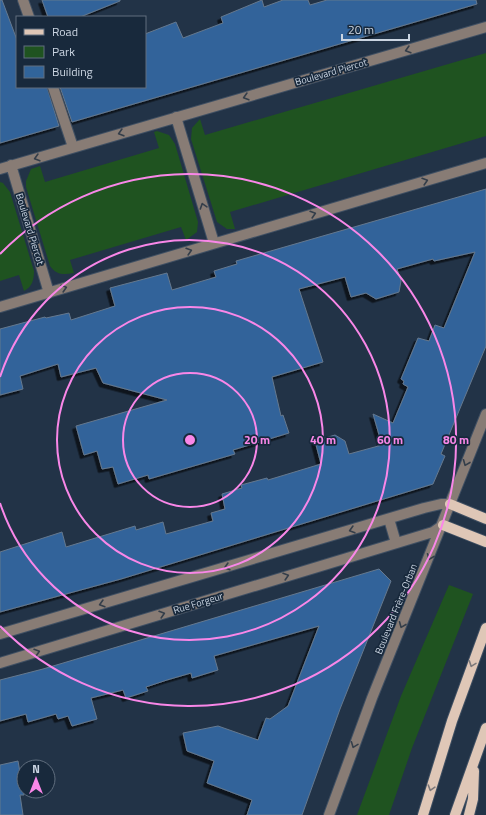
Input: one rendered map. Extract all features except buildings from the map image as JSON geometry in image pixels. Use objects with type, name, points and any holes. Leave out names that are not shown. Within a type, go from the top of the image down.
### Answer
[{"type":"main road","points":[[450,504],[486,519]]},
{"type":"main road","points":[[443,525],[486,542]]},
{"type":"main road","points":[[423,814],[452,721],[486,628]]},
{"type":"main road","points":[[455,815],[486,728]]},
{"type":"main road","points":[[469,815],[472,799],[474,760]]},
{"type":"street","points":[[23,0],[29,16]]},
{"type":"street","name":"Boulevard Piercot","points":[[0,168],[486,27]]},
{"type":"street","points":[[53,88],[73,147]]},
{"type":"street","points":[[176,117],[214,244]]},
{"type":"street","points":[[0,307],[486,163]]},
{"type":"street","name":"Boulevard Piercot","points":[[11,165],[49,293]]},
{"type":"street","name":"Boulevard Frère-Orban","points":[[330,815],[372,698],[443,525],[486,414]]},
{"type":"street","points":[[0,634],[440,504],[450,504]]},
{"type":"street","points":[[389,519],[396,543]]},
{"type":"street","name":"Rue Forgeur","points":[[0,663],[432,532],[443,525]]},
{"type":"green space","points":[[486,53],[486,136],[230,212],[235,229],[227,229],[217,222],[191,139],[192,128],[200,119],[205,135]]},
{"type":"green space","points":[[157,131],[169,135],[175,144],[198,222],[197,232],[186,240],[181,227],[70,260],[74,273],[58,273],[52,269],[26,187],[26,181],[31,169],[40,166],[45,182],[159,148],[154,132]]},
{"type":"green space","points":[[0,182],[3,183],[10,192],[34,271],[32,283],[24,291],[19,275],[0,281]]},
{"type":"green space","points":[[449,585],[473,594],[412,748],[389,815],[357,815],[401,696]]}]
